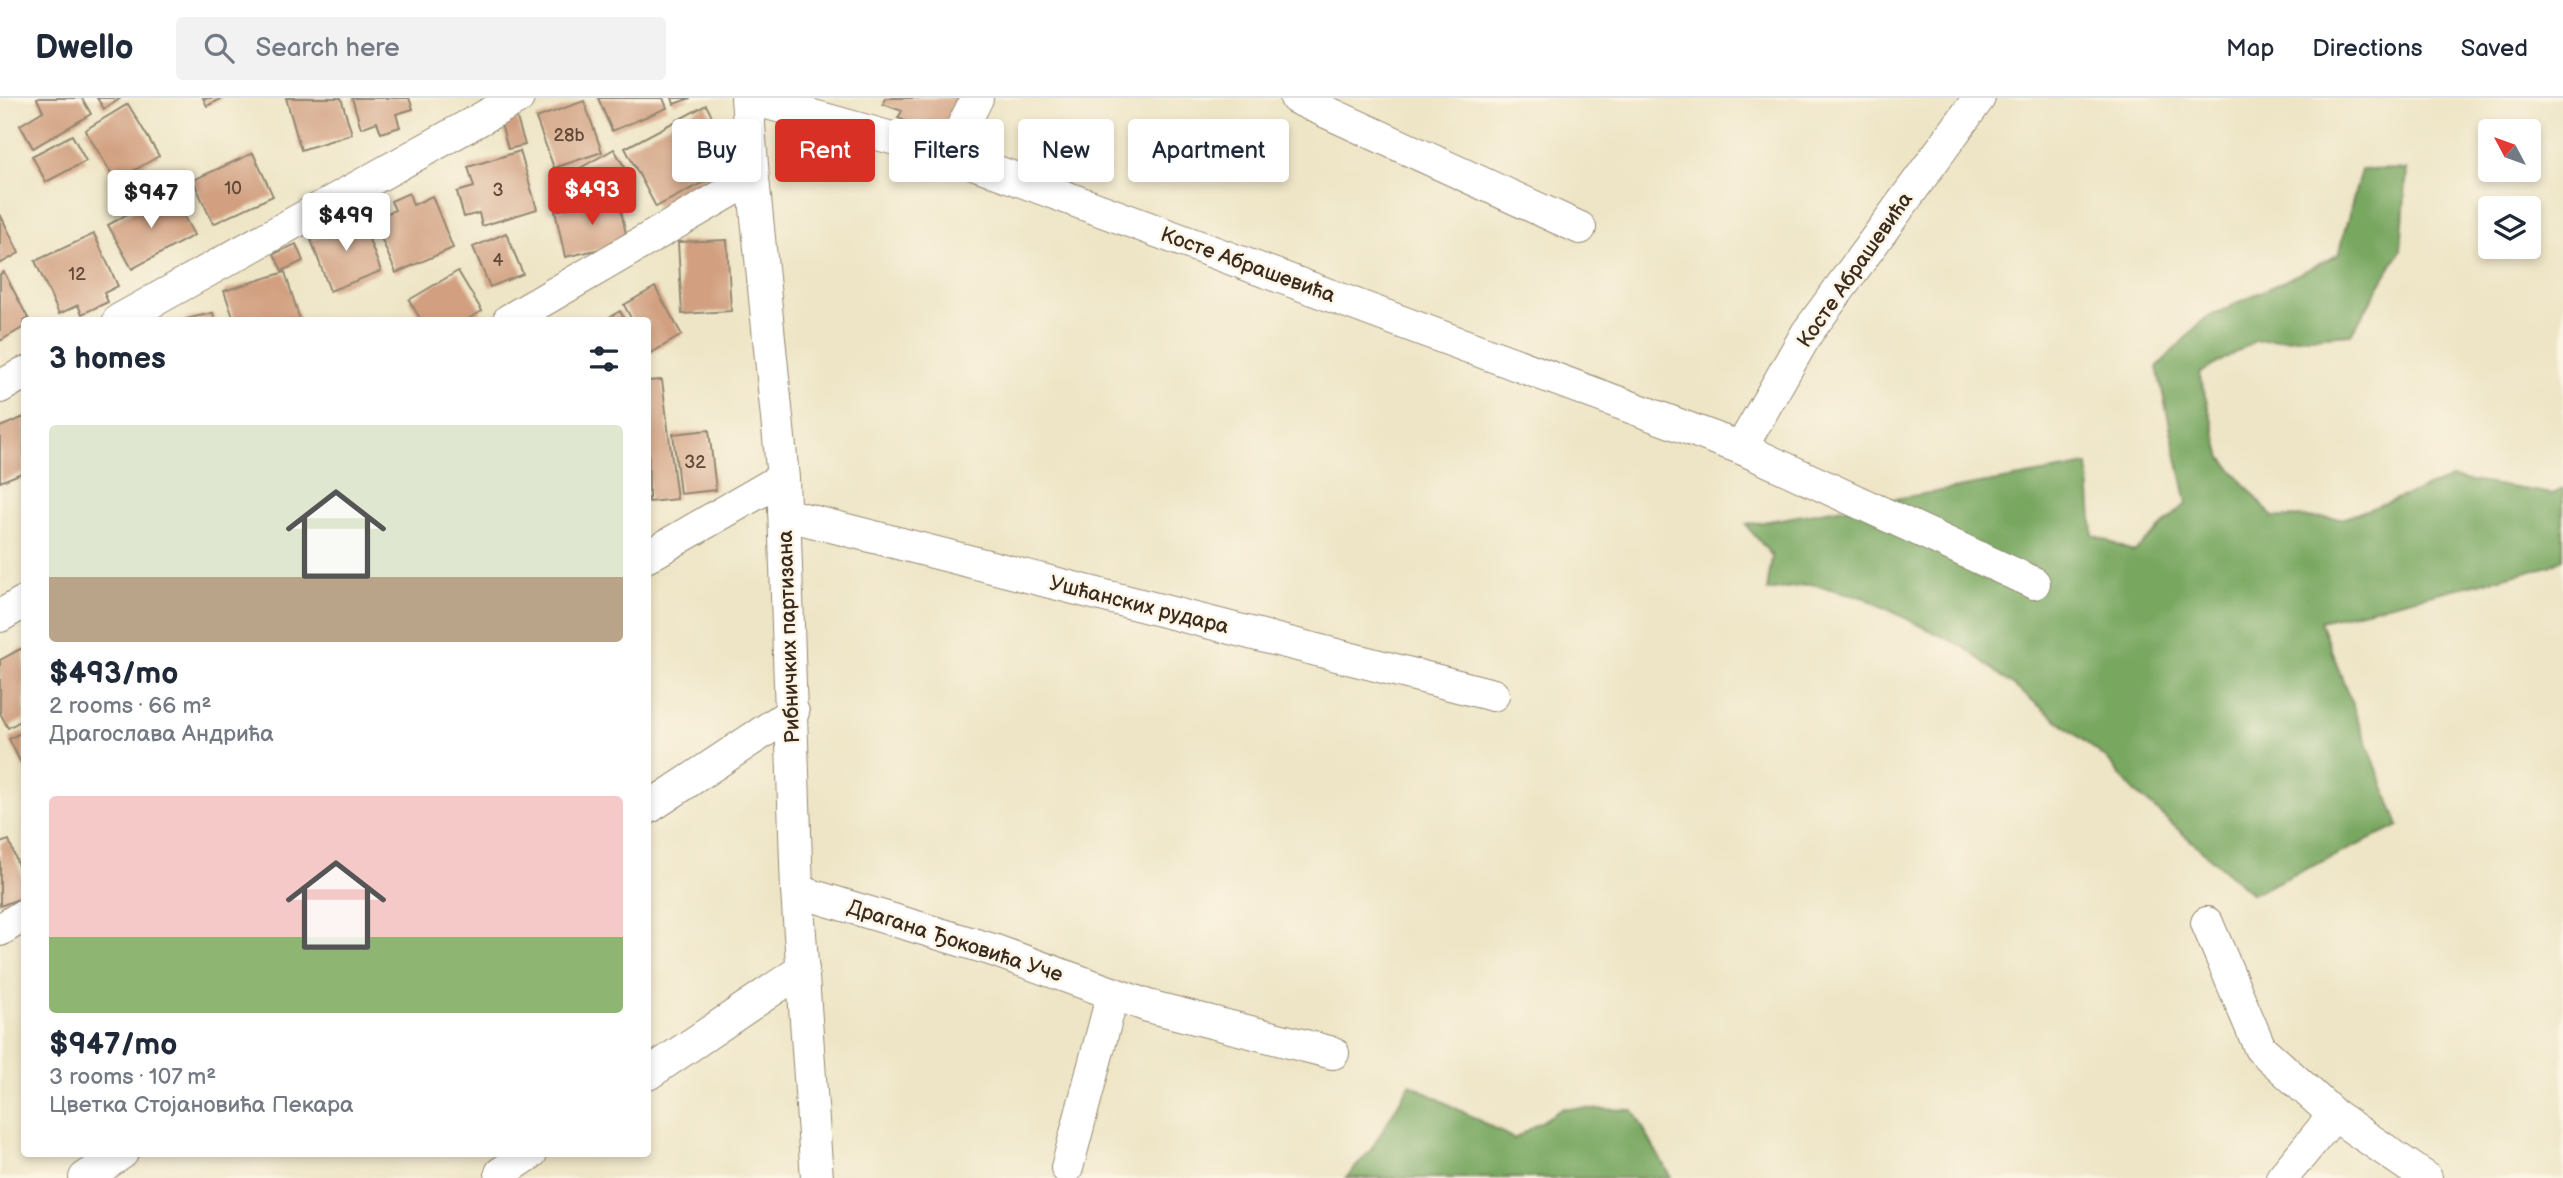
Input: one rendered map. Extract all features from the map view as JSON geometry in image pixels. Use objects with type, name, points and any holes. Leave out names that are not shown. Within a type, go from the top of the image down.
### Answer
[{"type":"street","points":[[124,317],[518,98]]},
{"type":"street","name":"Косте Абрашевића","points":[[748,98],[889,137]]},
{"type":"street","name":"Рибничких партизана","points":[[748,98],[749,119]]},
{"type":"street","points":[[966,119],[977,98]]},
{"type":"street","points":[[1296,98],[1580,228]]},
{"type":"street","name":"Косте Абрашевића","points":[[1741,448],[1807,333],[1979,98]]},
{"type":"street","name":"Косте Абрашевића","points":[[1004,174],[1741,448],[2034,583]]},
{"type":"street","points":[[514,317],[746,182]]},
{"type":"street","name":"Рибничких партизана","points":[[753,182],[783,478],[797,891],[817,1178]]},
{"type":"street","points":[[0,387],[21,375]]},
{"type":"street","points":[[651,554],[783,478]]},
{"type":"street","name":"Ушћанских рудара","points":[[784,514],[1493,695]]},
{"type":"street","points":[[0,616],[21,604]]},
{"type":"street","points":[[651,806],[793,712]]},
{"type":"street","name":"Драгана Ђоковића Уче","points":[[797,891],[993,950],[1148,1006],[1333,1053]]},
{"type":"street","points":[[0,929],[21,917]]},
{"type":"street","points":[[2207,923],[2260,1048],[2334,1115],[2426,1178]]},
{"type":"street","points":[[651,1072],[803,970]]},
{"type":"street","points":[[1068,1168],[1113,993]]},
{"type":"street","points":[[2282,1178],[2334,1115]]},
{"type":"street","points":[[85,1178],[116,1157]]},
{"type":"street","points":[[501,1173],[525,1157]]},
{"type":"green space","points":[[2407,169],[2401,250],[2351,334],[2255,341],[2199,374],[2222,458],[2273,517],[2345,518],[2452,478],[2553,494],[2563,489],[2563,559],[2550,566],[2320,621],[2399,826],[2252,894],[2133,790],[2107,759],[1964,647],[1865,598],[1812,584],[1767,591],[1772,556],[1746,525],[2088,465],[2093,535],[2134,552],[2187,503],[2157,367],[2204,319],[2338,255],[2361,170]]},
{"type":"green space","points":[[1410,1084],[1514,1139],[1563,1108],[1633,1110],[1671,1178],[1346,1178],[1371,1150]]},
{"type":"building","points":[[82,98],[91,114],[33,148],[20,125],[43,111],[37,99]]},
{"type":"building","points":[[97,98],[121,98],[104,109]]},
{"type":"building","points":[[203,98],[223,98],[207,106]]},
{"type":"building","points":[[286,98],[341,98],[352,134],[301,150]]},
{"type":"building","points":[[352,98],[409,98],[413,109],[396,114],[400,127],[381,133],[377,122],[361,128]]},
{"type":"building","points":[[598,98],[663,98],[667,108],[612,131]]},
{"type":"building","points":[[672,98],[691,98],[674,104]]},
{"type":"building","points":[[885,98],[963,98],[954,119],[900,119],[898,118],[902,111],[883,104]]},
{"type":"building","points":[[584,101],[602,152],[554,168],[536,118]]},
{"type":"building","points":[[128,104],[159,156],[116,181],[85,130]]},
{"type":"building","points":[[706,105],[713,119],[680,119]]},
{"type":"building","points":[[516,115],[525,145],[508,149],[500,120]]},
{"type":"building","points":[[672,123],[672,182],[704,182],[656,207],[625,148]]},
{"type":"building","points":[[72,135],[86,161],[46,182],[32,156]]},
{"type":"building","points":[[614,149],[628,173],[580,200],[566,176]]},
{"type":"building","points":[[520,151],[537,209],[482,226],[479,213],[464,217],[457,192],[474,187],[468,167]]},
{"type":"building","points":[[253,153],[273,196],[213,224],[193,180]]},
{"type":"building","points":[[170,191],[194,235],[132,269],[108,225]]},
{"type":"building","points":[[409,193],[413,205],[432,196],[453,248],[396,273],[373,219],[395,210],[391,201]]},
{"type":"building","points":[[618,197],[628,243],[565,257],[555,211]]},
{"type":"building","points":[[0,214],[19,253],[1,263],[0,261]]},
{"type":"building","points":[[347,214],[350,222],[361,218],[381,271],[330,291],[311,240],[332,232],[329,221]]},
{"type":"building","points":[[506,233],[523,274],[490,287],[473,247]]},
{"type":"building","points":[[94,234],[118,286],[104,293],[108,302],[82,314],[78,305],[59,314],[35,261]]},
{"type":"building","points":[[727,240],[731,311],[682,314],[678,242]]},
{"type":"building","points":[[296,244],[303,261],[282,271],[274,254]]},
{"type":"building","points":[[458,271],[482,311],[471,317],[419,317],[409,300]]},
{"type":"building","points":[[4,272],[27,317],[21,317],[21,329],[0,341],[0,274]]},
{"type":"building","points":[[285,272],[299,317],[233,317],[224,291]]},
{"type":"building","points":[[655,287],[682,335],[651,353],[651,317],[630,317],[624,305]]},
{"type":"building","points":[[620,311],[623,317],[609,317]]},
{"type":"building","points":[[213,313],[214,317],[194,317]]},
{"type":"building","points":[[662,380],[677,499],[651,502],[651,381]]},
{"type":"building","points":[[21,418],[21,473],[0,482],[0,427]]},
{"type":"building","points":[[709,430],[716,490],[680,494],[673,434]]},
{"type":"building","points":[[21,649],[21,721],[8,728],[0,713],[0,660]]},
{"type":"building","points":[[21,733],[21,763],[9,739]]},
{"type":"building","points":[[9,840],[21,874],[21,898],[0,906],[0,843]]}]
